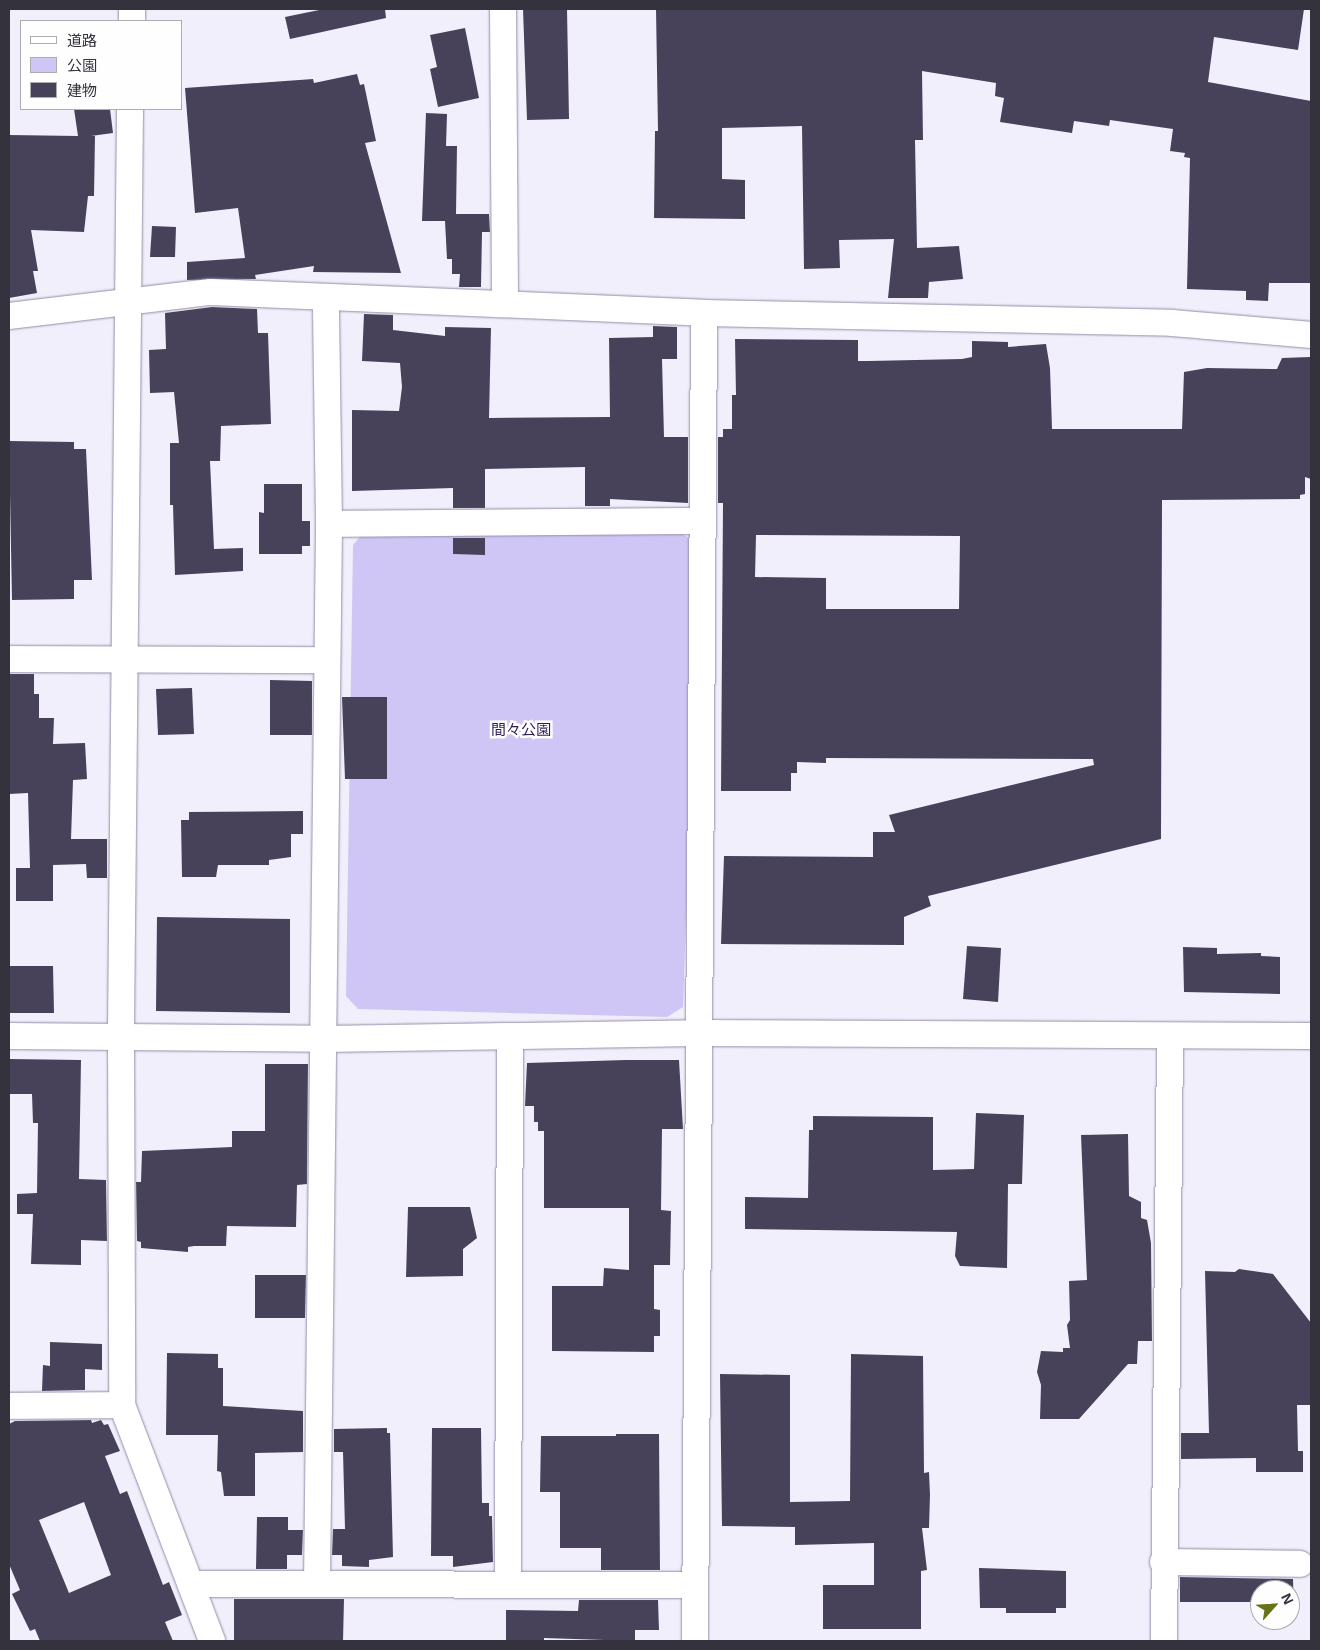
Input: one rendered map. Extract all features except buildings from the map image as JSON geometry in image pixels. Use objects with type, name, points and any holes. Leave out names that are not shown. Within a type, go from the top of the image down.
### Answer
[{"type":"street","points":[[503,9],[505,303]]},
{"type":"street","points":[[130,110],[126,300],[127,658],[121,1036],[122,1405],[212,1641]]},
{"type":"street","points":[[9,316],[126,300],[211,292],[326,299],[505,303],[704,313],[1172,323],[1311,335]]},
{"type":"street","points":[[317,1584],[328,524],[326,299]]},
{"type":"street","points":[[695,1641],[701,522],[704,313]]},
{"type":"street","points":[[328,524],[701,522]]},
{"type":"street","points":[[9,659],[326,660]]},
{"type":"street","points":[[9,1036],[324,1039],[698,1034],[1311,1036]]},
{"type":"street","points":[[508,1584],[510,1036]]},
{"type":"street","points":[[1164,1641],[1163,1562],[1170,1036]]},
{"type":"street","points":[[9,1406],[122,1405]]},
{"type":"street","points":[[1163,1562],[1300,1564]]},
{"type":"street","points":[[191,1584],[695,1585]]},
{"type":"green space","name":"間々公園","points":[[680,532],[699,545],[683,1007],[667,1017],[358,1009],[346,996],[353,545],[363,533]]}]
